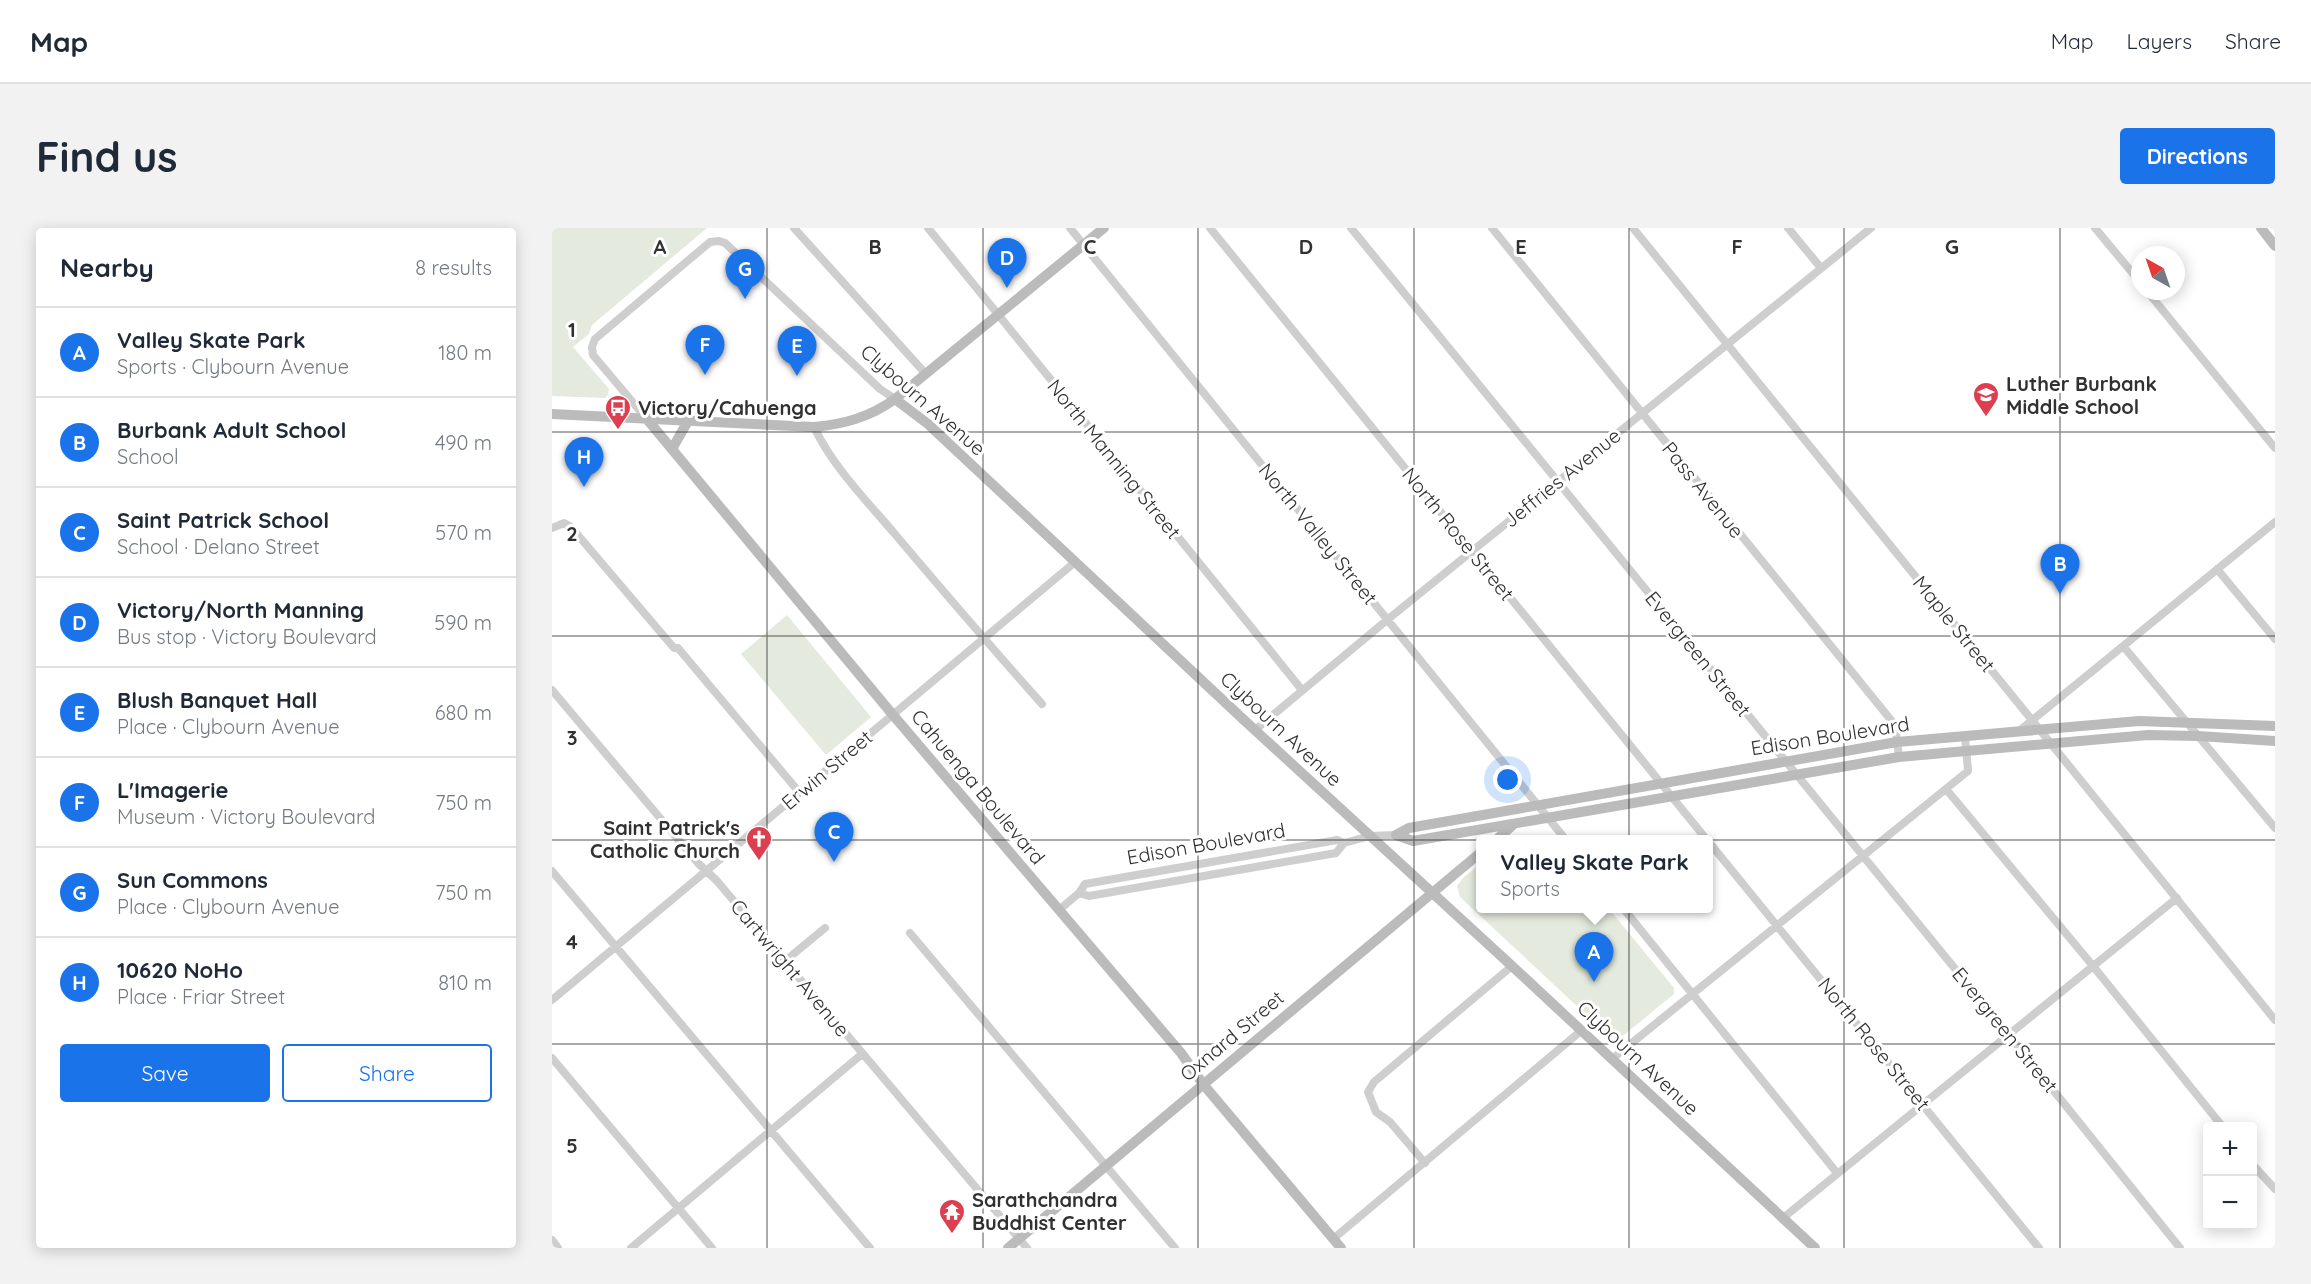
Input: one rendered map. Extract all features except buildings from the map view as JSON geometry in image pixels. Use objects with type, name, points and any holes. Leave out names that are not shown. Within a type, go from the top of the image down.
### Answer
[{"type":"main road","points":[[552,414],[814,427],[853,421],[872,414],[895,399],[1104,228]]},
{"type":"main road","points":[[2267,230],[2275,246]]},
{"type":"main road","name":"Clybourn Avenue","points":[[895,399],[928,424],[1074,563],[1815,1248]]},
{"type":"main road","name":"Cahuenga Boulevard","points":[[646,418],[892,715],[1181,1053],[1203,1084],[1341,1248]]},
{"type":"main road","points":[[672,449],[688,421]]},
{"type":"main road","name":"Edison Boulevard","points":[[1396,835],[1409,828],[1897,742],[2139,721],[2275,726]]},
{"type":"main road","name":"Edison Boulevard","points":[[1396,835],[1413,841],[1899,757],[2148,735],[2275,741]]},
{"type":"main road","points":[[1502,835],[1538,805]]},
{"type":"main road","name":"Oxnard Street","points":[[1008,1248],[1476,856]]},
{"type":"street","points":[[794,228],[925,374]]},
{"type":"street","name":"North Manning Street","points":[[928,228],[1302,690]]},
{"type":"street","name":"North Valley Street","points":[[1070,228],[1562,835]]},
{"type":"street","name":"North Rose Street","points":[[1210,228],[1703,835]]},
{"type":"street","name":"Evergreen Street","points":[[1351,228],[1863,855],[2180,1248]]},
{"type":"street","name":"Pass Avenue","points":[[1492,228],[1895,725],[1899,757]]},
{"type":"street","name":"Maple Street","points":[[1633,228],[2275,1020]]},
{"type":"street","points":[[1788,228],[1821,268]]},
{"type":"street","name":"Jeffries Avenue","points":[[1255,730],[1471,551],[1871,228]]},
{"type":"street","points":[[2096,228],[2131,271]]},
{"type":"street","name":"Cahuenga Boulevard","points":[[646,418],[593,355],[592,347],[595,339],[710,242],[719,241]]},
{"type":"street","name":"Clybourn Avenue","points":[[719,241],[725,243],[880,389],[895,399]]},
{"type":"street","points":[[2154,300],[2275,448]]},
{"type":"street","points":[[814,427],[822,444],[851,482],[1041,704]]},
{"type":"street","points":[[2019,731],[2275,522]]},
{"type":"street","points":[[552,528],[564,524],[571,527],[674,648],[678,648],[799,792]]},
{"type":"street","name":"Erwin Street","points":[[552,1000],[1074,563]]},
{"type":"street","points":[[2217,569],[2275,639]]},
{"type":"street","points":[[2123,646],[2275,828]]},
{"type":"street","name":"Cartwright Avenue","points":[[552,690],[1027,1248]]},
{"type":"street","points":[[1612,1059],[1968,771],[1965,736]]},
{"type":"street","points":[[1946,789],[2219,1122]]},
{"type":"street","name":"Edison Boulevard","points":[[1079,893],[1089,896],[1336,853],[1344,843],[1370,836],[1396,835]]},
{"type":"street","name":"Edison Boulevard","points":[[1059,910],[1079,893],[1085,884],[1337,840],[1344,843]]},
{"type":"street","name":"North Rose Street","points":[[1713,847],[2039,1248]]},
{"type":"street","points":[[552,871],[870,1248]]},
{"type":"street","points":[[1783,1218],[2177,898]]},
{"type":"street","points":[[1626,913],[1837,1173]]},
{"type":"street","points":[[785,961],[825,928]]},
{"type":"street","points":[[910,933],[1175,1248]]},
{"type":"street","points":[[1425,1163],[1390,1122],[1377,1112],[1370,1101],[1368,1092],[1374,1082],[1512,966]]},
{"type":"street","points":[[1333,1239],[1581,1030]]},
{"type":"street","points":[[631,1248],[862,1054]]},
{"type":"street","points":[[552,1058],[712,1248]]},
{"type":"street","points":[[2257,1169],[2275,1190]]},
{"type":"street","points":[[552,1240],[558,1248]]},
{"type":"shaded area","points":[[552,228],[707,228],[592,325],[589,334],[573,347],[609,389],[605,398],[552,396]]},
{"type":"shaded area","points":[[787,615],[871,717],[826,755],[741,654]]},
{"type":"shaded area","points":[[1476,867],[1476,912],[1460,897],[1457,886]]},
{"type":"shaded area","points":[[1477,913],[1612,913],[1674,988],[1674,994],[1620,1038],[1610,1037]]},
{"type":"place","name":"Victory/North Manning","points":[[1007,288]]},
{"type":"place","name":"Sun Commons","points":[[745,299]]},
{"type":"place","name":"L'Imagerie","points":[[705,375]]},
{"type":"place","name":"Blush Banquet Hall","points":[[797,376]]},
{"type":"place","name":"Luther Burbank Middle School","points":[[1986,418]]},
{"type":"place","name":"Victory/Cahuenga","points":[[618,431]]},
{"type":"place","name":"10620 NoHo","points":[[584,487]]},
{"type":"place","name":"Burbank Adult School","points":[[2060,594]]},
{"type":"place","name":"Saint Patrick's Catholic Church","points":[[759,862]]},
{"type":"place","name":"Saint Patrick School","points":[[834,862]]},
{"type":"place","name":"Valley Skate Park","points":[[1594,982]]},
{"type":"place","name":"Sarathchandra Buddhist Center","points":[[952,1235]]}]
